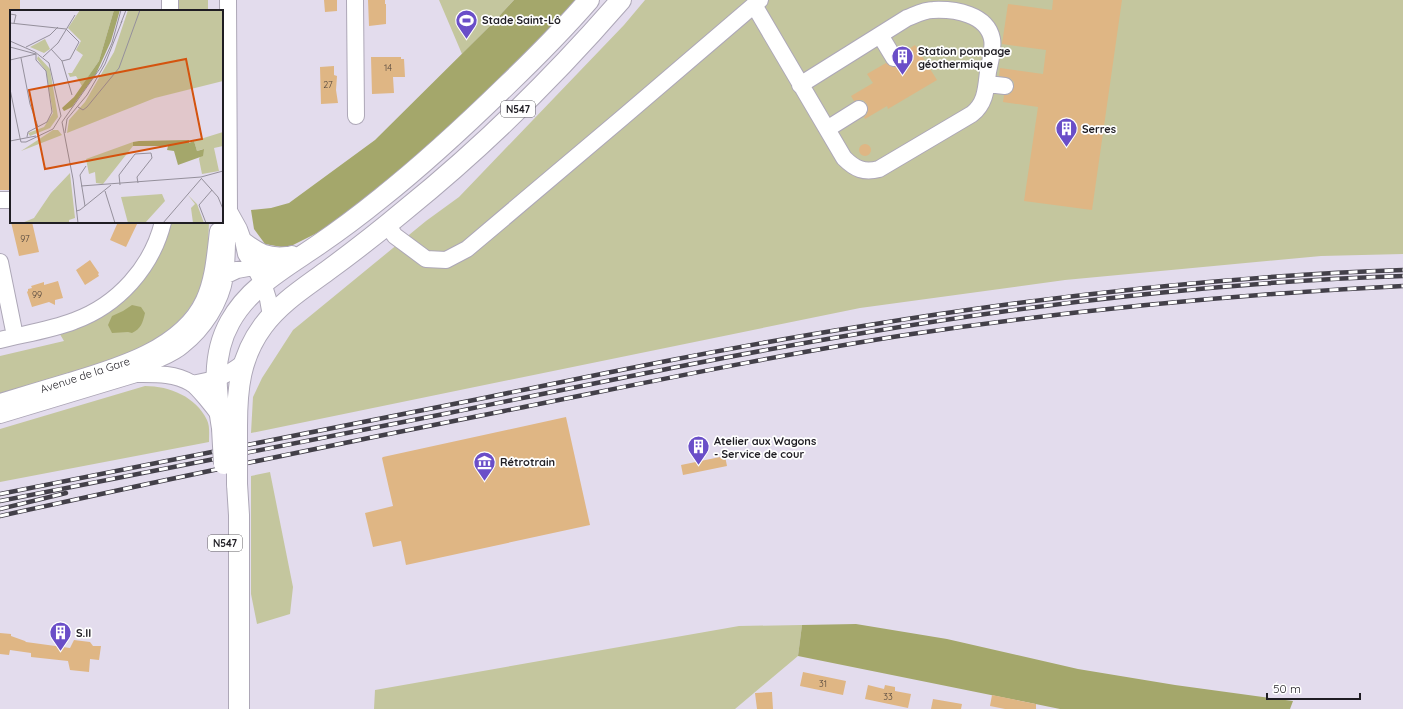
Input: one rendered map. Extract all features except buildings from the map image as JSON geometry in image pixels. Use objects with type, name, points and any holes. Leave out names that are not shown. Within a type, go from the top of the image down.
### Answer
[{"type":"main road","name":"N547","points":[[233,706],[231,484],[227,423],[216,379],[218,354],[222,339],[229,323],[259,276],[323,242],[356,218],[432,156],[532,61],[589,0]]},
{"type":"main road","name":"N547","points":[[227,423],[244,363],[252,342],[271,316],[287,300],[387,225],[433,187],[488,138],[566,61],[621,0]]},
{"type":"street","name":"Avenue de la Gare","points":[[136,374],[150,363],[175,351],[193,336],[208,317],[220,295],[225,276],[229,211],[228,0]]},
{"type":"street","points":[[355,0],[356,116]]},
{"type":"street","points":[[387,225],[395,236],[426,259],[446,260],[467,249],[757,2],[800,85],[844,158],[853,166],[861,170],[871,171],[879,169],[978,109],[985,96],[987,84],[992,40],[990,31],[984,23],[975,17],[963,13],[933,10],[921,13],[907,18],[800,85]]},
{"type":"street","points":[[880,35],[894,58]]},
{"type":"street","points":[[987,84],[1005,86]]},
{"type":"street","points":[[827,129],[859,109]]},
{"type":"street","name":"Avenue de la Gare","points":[[223,221],[229,211]]},
{"type":"street","points":[[229,211],[239,229],[246,254],[259,276],[268,299],[271,316]]},
{"type":"street","points":[[0,340],[74,321],[98,309],[120,294],[135,278],[147,260],[156,244],[163,223]]},
{"type":"street","name":"Avenue de la Gare","points":[[0,402],[123,364],[171,338],[186,324],[204,300],[213,272],[218,229],[222,223]]},
{"type":"street","points":[[243,240],[255,249],[270,255],[291,255]]},
{"type":"street","points":[[259,276],[272,264],[323,242]]},
{"type":"street","points":[[0,262],[16,336]]},
{"type":"street","points":[[210,284],[237,270],[259,276]]},
{"type":"street","points":[[175,351],[175,365],[187,381],[227,423]]},
{"type":"street","name":"Avenue de la Gare","points":[[0,415],[136,374],[158,374],[187,381],[216,379],[229,373],[244,363]]},
{"type":"green space","points":[[176,0],[208,0],[208,10],[176,10]]},
{"type":"green space","name":"Stade Saint-Lô","points":[[439,0],[514,0],[462,54]]},
{"type":"green space","points":[[514,0],[578,0],[497,85],[410,163],[342,217],[317,233],[287,248],[265,244],[254,229],[251,210],[271,208],[289,203],[375,140],[490,26]]},
{"type":"green space","points":[[645,0],[1403,0],[1403,254],[1321,256],[1065,280],[860,308],[251,433],[253,397],[262,378],[293,330],[426,221],[459,197],[624,25]]},
{"type":"green space","points":[[167,223],[209,223],[203,281],[195,299],[184,315],[171,328],[140,348],[123,355],[88,368],[0,395],[0,356],[64,341],[58,331],[100,315]]},
{"type":"green space","points":[[132,305],[141,307],[145,313],[140,327],[132,333],[112,333],[108,325],[112,316]]},
{"type":"green space","points":[[145,386],[164,388],[173,391],[181,394],[196,405],[208,422],[209,442],[0,482],[0,429]]},
{"type":"green space","points":[[270,472],[293,587],[290,614],[257,624],[251,594],[251,476]]},
{"type":"green space","points":[[856,624],[947,639],[1078,669],[1175,685],[1293,701],[1290,709],[1060,709],[798,656],[802,625]]},
{"type":"green space","points":[[802,625],[798,656],[735,709],[374,709],[375,690],[739,626]]},
{"type":"railway","points":[[0,494],[673,360],[863,326],[997,306],[1132,289],[1267,277],[1403,270]]},
{"type":"railway","points":[[0,501],[707,361],[930,322],[1064,303],[1200,289],[1267,283],[1403,276]]},
{"type":"railway","points":[[0,516],[378,436],[708,370],[861,342],[973,325],[1095,310],[1218,298],[1403,286]]},
{"type":"railway","points":[[0,509],[66,493]]},
{"type":"place","name":"Stade Saint-Lô","points":[[466,40]]},
{"type":"place","name":"Station pompage géothermique","points":[[902,76]]},
{"type":"place","name":"Serres","points":[[1066,148]]},
{"type":"place","name":"Atelier aux Wagons - Service de cour","points":[[698,466]]},
{"type":"place","name":"Rétrotrain","points":[[484,482]]},
{"type":"place","name":"S.II","points":[[61,652]]}]
